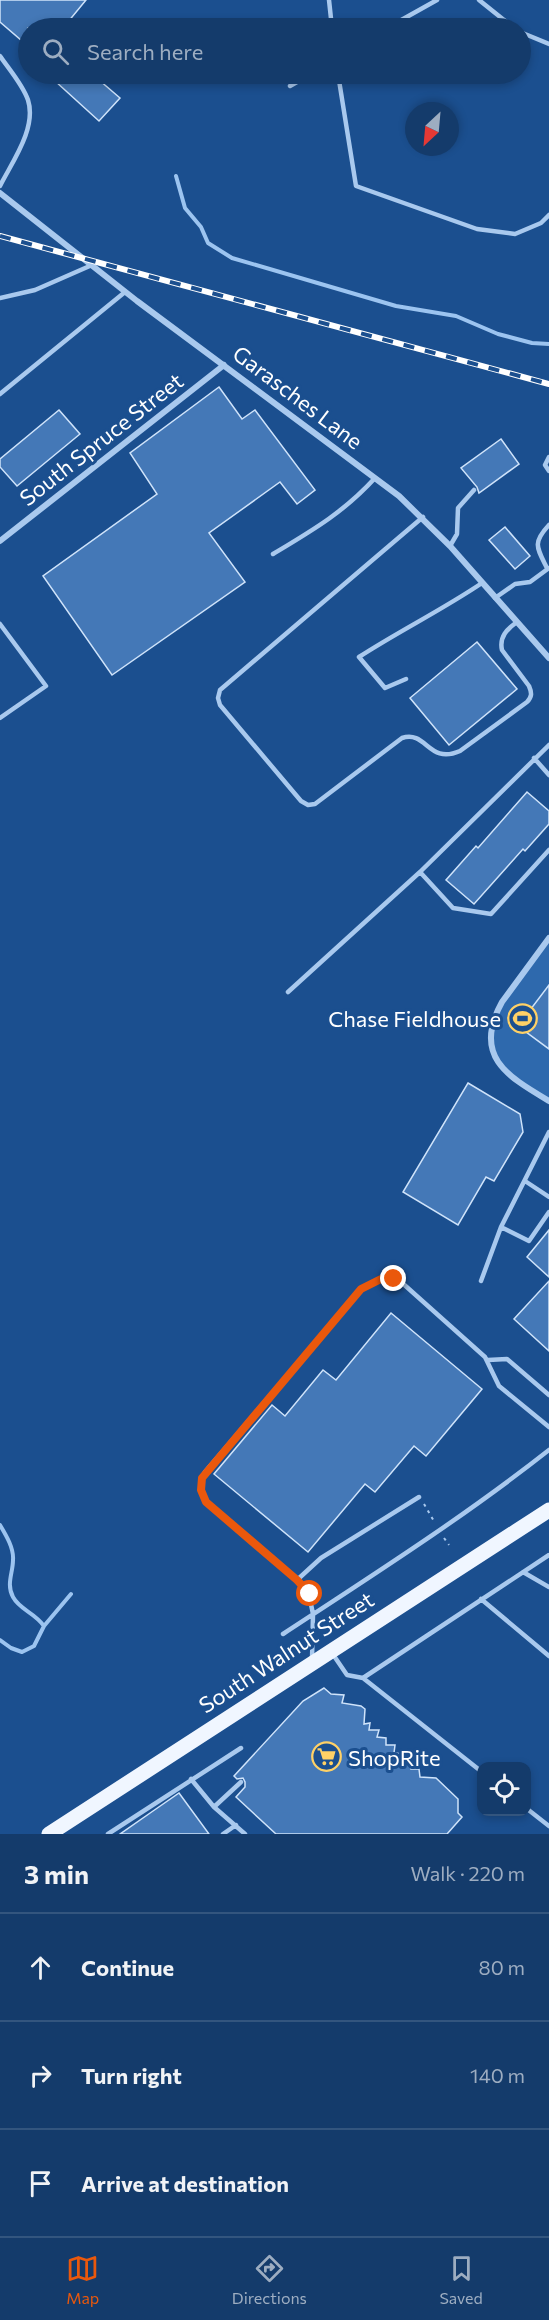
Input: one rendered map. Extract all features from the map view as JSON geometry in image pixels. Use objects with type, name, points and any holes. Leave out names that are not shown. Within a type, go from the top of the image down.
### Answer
[{"type":"main road","name":"South Walnut Street","points":[[49,1834],[549,1510]]},
{"type":"street","name":"Garasches Lane","points":[[0,193],[125,292],[375,478],[423,517],[549,657]]},
{"type":"street","name":"South Spruce Street","points":[[0,541],[224,365]]},
{"type":"street","points":[[549,938],[502,1002],[496,1012],[491,1033],[499,1065],[506,1073],[549,1101]]},
{"type":"lane","points":[[329,0],[332,18]]},
{"type":"lane","points":[[405,18],[437,0]]},
{"type":"lane","points":[[479,0],[502,18]]},
{"type":"lane","points":[[531,37],[549,44]]},
{"type":"lane","points":[[0,56],[18,83]]},
{"type":"lane","points":[[0,186],[24,137],[31,116],[28,98],[19,84]]},
{"type":"lane","points":[[340,84],[356,186],[477,229],[515,234],[541,223],[549,215]]},
{"type":"lane","points":[[0,298],[35,290],[92,265]]},
{"type":"lane","points":[[0,394],[125,292]]},
{"type":"lane","points":[[549,457],[545,465],[549,471]]},
{"type":"lane","points":[[273,554],[332,518],[375,478]]},
{"type":"lane","points":[[450,546],[457,534],[458,508],[474,490]]},
{"type":"lane","points":[[423,517],[220,690],[218,698],[220,705],[302,801],[308,805],[315,804],[402,738],[408,736],[416,737],[436,753],[451,755],[460,751],[526,702],[530,698],[529,686],[502,650],[501,644],[506,633],[517,622]]},
{"type":"lane","points":[[495,598],[515,584],[530,582],[548,568],[537,546],[539,535],[549,525]]},
{"type":"lane","points":[[406,679],[385,688],[359,657],[425,616],[458,599],[482,582]]},
{"type":"lane","points":[[0,624],[46,686],[0,718]]},
{"type":"lane","points":[[288,992],[420,872],[549,745]]},
{"type":"lane","points":[[534,758],[549,775]]},
{"type":"lane","points":[[420,872],[453,908],[491,914],[549,850]]},
{"type":"lane","points":[[481,1281],[501,1227],[547,1142],[549,1132]]},
{"type":"lane","points":[[525,1181],[549,1197]]},
{"type":"lane","points":[[501,1227],[529,1241],[549,1212]]},
{"type":"lane","points":[[312,1662],[314,1614],[308,1590],[206,1502],[202,1496],[202,1482],[205,1472],[355,1295],[381,1279],[400,1281],[488,1360],[500,1386],[549,1428]]},
{"type":"lane","points":[[488,1360],[507,1359],[549,1395]]},
{"type":"lane","points":[[283,1634],[440,1531],[549,1450]]},
{"type":"lane","points":[[297,1580],[321,1558],[419,1497]]},
{"type":"lane","points":[[363,1678],[549,1555]]},
{"type":"lane","points":[[523,1572],[549,1587]]},
{"type":"lane","points":[[482,1599],[549,1656]]},
{"type":"lane","points":[[330,1651],[347,1675],[363,1678],[477,1768]]},
{"type":"lane","points":[[108,1834],[241,1748]]},
{"type":"lane","points":[[191,1779],[214,1807],[245,1834]]},
{"type":"lane","points":[[214,1807],[241,1782]]},
{"type":"lane","points":[[531,1812],[549,1826]]},
{"type":"lane","points":[[223,1834],[236,1825]]},
{"type":"path","points":[[419,1497],[449,1545]]},
{"type":"shaded area","name":"Chase Fieldhouse","points":[[549,938],[549,1101],[516,1081],[495,1055],[492,1044],[497,1012]]},
{"type":"building","points":[[0,0],[86,0],[71,18],[18,18],[18,37],[0,22]]},
{"type":"building","points":[[58,84],[104,84],[120,98],[99,121]]},
{"type":"building","points":[[219,387],[242,419],[255,410],[315,490],[297,504],[280,482],[209,533],[245,582],[112,675],[43,576],[157,494],[130,453]]},
{"type":"building","points":[[59,410],[80,434],[17,486],[0,467],[0,459]]},
{"type":"building","points":[[501,439],[519,464],[479,493],[477,487],[461,468]]},
{"type":"building","points":[[505,527],[530,556],[515,569],[489,540]]},
{"type":"building","points":[[477,642],[517,689],[449,745],[410,698]]},
{"type":"building","points":[[527,792],[549,811],[549,824],[525,851],[523,849],[474,904],[446,880],[476,846],[478,848]]},
{"type":"building","points":[[549,985],[549,1049],[518,1026]]},
{"type":"building","points":[[468,1083],[520,1114],[523,1132],[494,1181],[486,1177],[458,1225],[403,1192]]},
{"type":"building","points":[[549,1230],[549,1277],[527,1257]]},
{"type":"building","points":[[549,1281],[549,1351],[514,1319]]},
{"type":"building","points":[[391,1313],[482,1389],[426,1456],[414,1446],[375,1492],[365,1484],[308,1552],[214,1474],[272,1405],[285,1416],[323,1370],[336,1380]]},
{"type":"building","name":"ShopRite","points":[[324,1688],[331,1694],[344,1695],[342,1703],[361,1706],[365,1709],[364,1724],[370,1723],[369,1730],[379,1730],[377,1737],[386,1738],[386,1745],[395,1745],[394,1753],[404,1754],[403,1761],[412,1761],[411,1769],[419,1769],[420,1777],[436,1778],[458,1799],[458,1813],[462,1817],[447,1834],[276,1834],[236,1797],[245,1787],[245,1782],[243,1778],[237,1779],[234,1776],[303,1701]]},
{"type":"building","points":[[179,1793],[209,1834],[120,1834],[153,1811]]},
{"type":"waterway","points":[[176,176],[185,208],[201,227],[208,243],[232,258],[396,306],[456,316],[498,334],[532,343],[549,344]]},
{"type":"waterway","points":[[0,1525],[13,1555],[10,1583],[13,1597],[44,1626]]},
{"type":"waterway","points":[[0,1640],[22,1652],[34,1646],[44,1626],[71,1594]]},
{"type":"railway","points":[[0,236],[549,384]]},
{"type":"place","name":"Chase Fieldhouse","points":[[522,1018]]},
{"type":"place","name":"ShopRite","points":[[327,1757]]},
{"type":"route","points":[[310,1594],[297,1580],[206,1502],[202,1496],[202,1478],[355,1295],[361,1289],[381,1279],[394,1279]]}]
